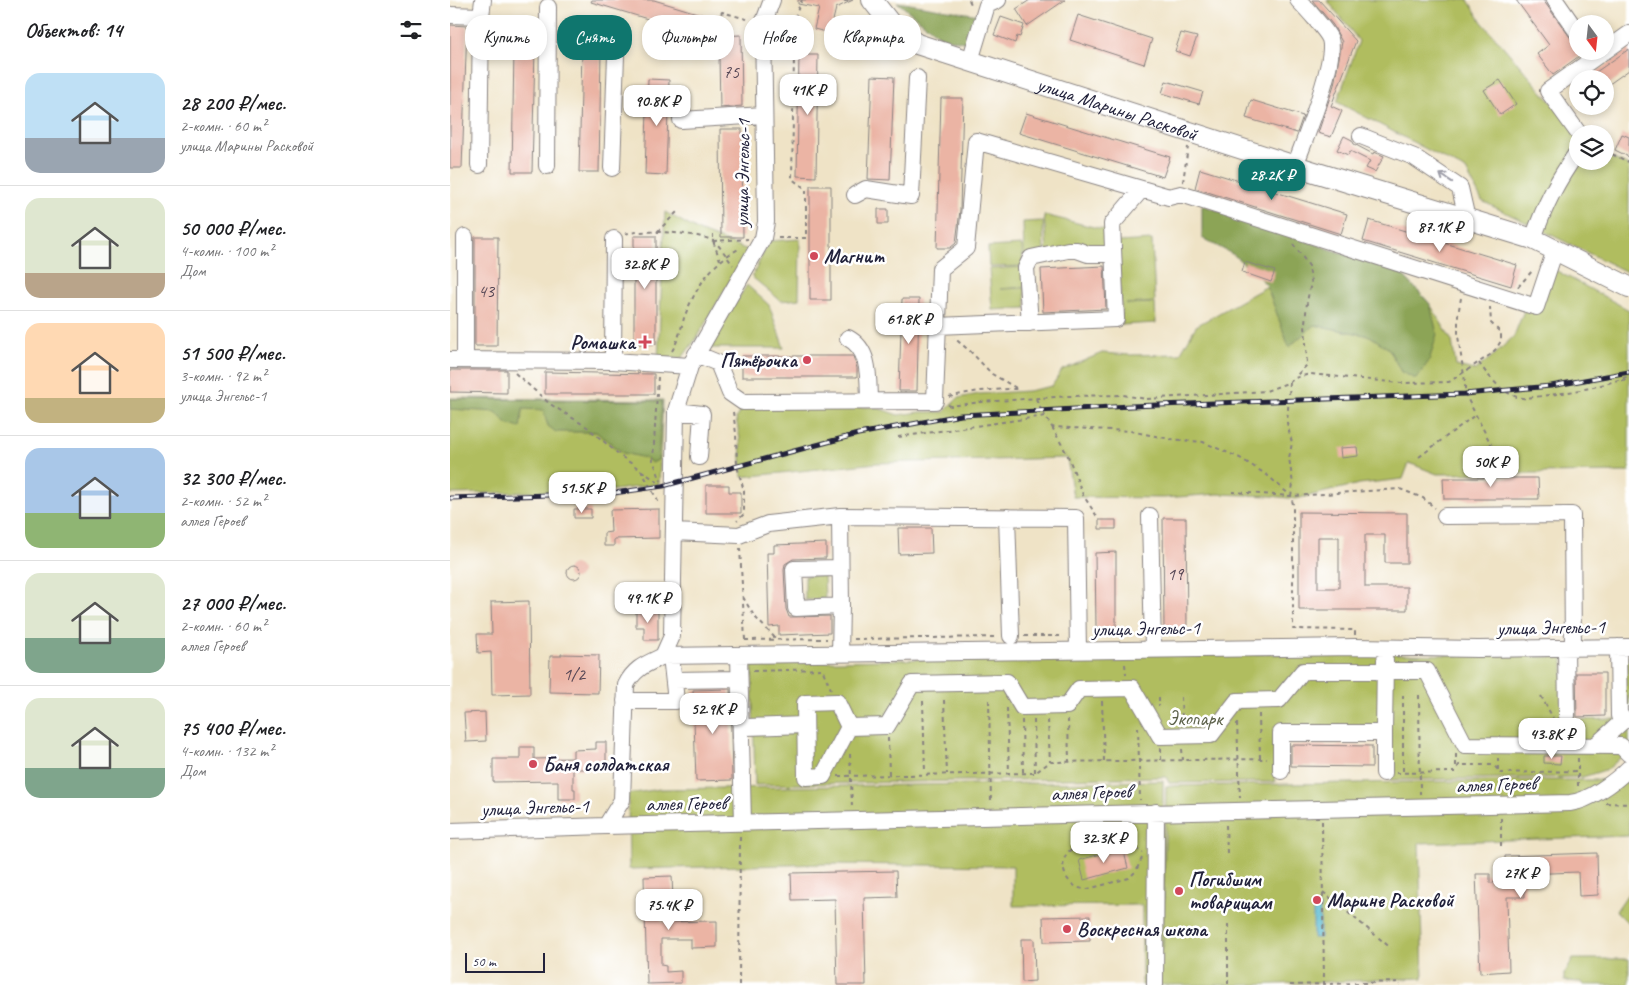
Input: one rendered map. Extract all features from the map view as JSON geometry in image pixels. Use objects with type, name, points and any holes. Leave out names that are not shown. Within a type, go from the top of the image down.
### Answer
[{"type":"main road","name":"улица Марины Расковой","points":[[872,0],[894,28],[917,44],[1295,166],[1533,239],[1629,287]]},
{"type":"street","name":"улица Энгельс-1","points":[[767,15],[772,0]]},
{"type":"street","points":[[970,61],[987,6],[998,0]]},
{"type":"street","points":[[1295,166],[1328,70],[1331,49],[1329,38],[1298,0]]},
{"type":"street","points":[[1555,0],[1569,20]]},
{"type":"street","points":[[547,166],[548,7]]},
{"type":"street","points":[[450,16],[482,8],[479,165]]},
{"type":"street","points":[[1614,44],[1629,34]]},
{"type":"street","points":[[612,168],[616,60]]},
{"type":"street","name":"улица Энгельс-1","points":[[667,656],[672,636],[676,411],[693,360],[763,238],[766,222],[764,60]]},
{"type":"street","points":[[1572,125],[1548,92],[1590,60]]},
{"type":"street","points":[[855,195],[866,189],[911,196],[917,78]]},
{"type":"street","points":[[681,120],[764,115]]},
{"type":"street","points":[[1361,136],[1414,157],[1460,188],[1467,219]]},
{"type":"street","points":[[465,237],[458,360],[659,364],[693,360],[718,363],[730,393],[743,402],[935,401],[940,269],[966,248],[976,142],[1141,190],[1169,197],[1181,194],[1496,296],[1536,307],[1556,250]]},
{"type":"street","points":[[1533,239],[1543,210],[1558,178],[1569,163]]},
{"type":"street","points":[[937,326],[1116,319],[1112,224],[1141,190]]},
{"type":"street","points":[[613,362],[614,239]]},
{"type":"street","points":[[1030,323],[1026,268],[1031,258],[1068,250],[1077,250],[1088,254],[1113,254]]},
{"type":"street","points":[[848,338],[856,342],[866,359],[869,401]]},
{"type":"street","points":[[676,411],[702,414],[699,457]]},
{"type":"street","points":[[1445,516],[1572,515],[1567,716]]},
{"type":"street","points":[[840,516],[840,654]]},
{"type":"street","points":[[674,532],[739,535],[768,524],[840,516],[1076,518],[1078,651]]},
{"type":"street","points":[[1150,516],[1154,649]]},
{"type":"street","points":[[1007,517],[1011,636]]},
{"type":"street","points":[[840,568],[794,569],[796,608],[841,606]]},
{"type":"street","name":"улица Энгельс-1","points":[[450,831],[606,826],[622,800],[626,685],[631,675],[639,668],[667,656],[742,648],[840,654],[1355,647],[1624,647]]},
{"type":"street","points":[[1384,773],[1385,647]]},
{"type":"street","points":[[1595,746],[1622,717],[1624,647]]},
{"type":"street","points":[[742,648],[742,827]]},
{"type":"street","points":[[625,701],[676,701],[674,680],[667,656]]},
{"type":"street","points":[[849,727],[888,726],[912,684],[1006,682],[1028,708],[1067,706],[1079,689],[1132,688],[1160,736],[1211,735],[1237,701],[1280,700],[1303,671],[1427,671],[1465,745],[1621,746],[1629,754]]},
{"type":"street","points":[[674,680],[742,675]]},
{"type":"street","points":[[837,702],[849,727],[823,776],[806,777],[805,703],[837,702]]},
{"type":"street","points":[[746,727],[804,725]]},
{"type":"street","points":[[1281,764],[1281,733],[1384,733]]},
{"type":"street","points":[[1578,802],[1610,784],[1629,768]]},
{"type":"street","name":"аллея Героев","points":[[606,826],[742,827],[852,820],[1578,802]]},
{"type":"street","points":[[1149,812],[1155,985]]},
{"type":"path","points":[[614,239],[628,233],[657,232],[686,234],[713,241],[806,238],[806,188],[792,179],[794,55],[791,41],[795,16],[802,0]]},
{"type":"path","points":[[845,0],[852,0]]},
{"type":"path","points":[[969,0],[972,6]]},
{"type":"path","points":[[721,15],[722,12],[732,15]]},
{"type":"path","points":[[1181,194],[1188,147]]},
{"type":"path","points":[[1614,155],[1629,162]]},
{"type":"path","points":[[657,232],[677,212]]},
{"type":"path","points":[[935,401],[951,406],[1069,396],[1123,395],[1146,399],[1266,391],[1290,382],[1307,366],[1306,323],[1307,302],[1311,282],[1309,266],[1282,227]]},
{"type":"path","points":[[713,234],[713,241],[720,260]]},
{"type":"path","points":[[500,360],[550,404],[587,427],[622,457],[663,486],[653,460],[659,364],[674,349],[691,298],[720,260],[763,238]]},
{"type":"path","points":[[713,241],[743,275]]},
{"type":"path","points":[[1454,282],[1461,296],[1458,329],[1465,394],[1495,452]]},
{"type":"path","points":[[1295,378],[1310,374],[1418,384],[1449,382],[1490,355],[1501,341],[1501,333],[1490,324],[1490,307],[1496,296]]},
{"type":"path","points":[[935,401],[964,393],[995,389],[1018,389],[992,374],[970,351],[937,326]]},
{"type":"path","points":[[1478,362],[1488,378],[1504,391],[1522,398],[1556,395],[1583,388],[1594,388],[1629,376]]},
{"type":"path","points":[[1620,380],[1629,382]]},
{"type":"path","points":[[1290,382],[1287,423],[1292,443],[1289,458],[1294,484],[1291,496],[1293,504],[1293,629],[1355,630],[1355,647]]},
{"type":"path","points":[[730,393],[736,433],[738,466],[744,491],[744,514],[737,519],[742,596],[742,648]]},
{"type":"path","points":[[1036,399],[1068,456],[1083,495],[1098,518]]},
{"type":"path","points":[[1419,457],[1475,415]]},
{"type":"path","points":[[898,437],[1045,416]]},
{"type":"path","points":[[1052,427],[1130,432],[1170,439],[1204,442],[1240,458],[1267,476],[1291,496]]},
{"type":"path","points":[[640,468],[663,510],[663,502]]},
{"type":"path","points":[[1232,492],[1291,496],[1400,489],[1423,498],[1445,516]]},
{"type":"path","points":[[742,596],[754,616],[777,640]]},
{"type":"path","points":[[742,675],[822,669],[837,702]]},
{"type":"path","points":[[1403,695],[1403,772]]},
{"type":"path","points":[[1419,695],[1420,807]]},
{"type":"path","points":[[1102,698],[1104,761]]},
{"type":"path","points":[[944,700],[948,774]]},
{"type":"path","points":[[989,700],[992,817]]},
{"type":"path","points":[[923,701],[925,774]]},
{"type":"path","points":[[1227,853],[1238,759],[1237,701]]},
{"type":"path","points":[[1259,701],[1260,759]]},
{"type":"path","points":[[1067,706],[1069,762]]},
{"type":"path","points":[[1008,773],[1028,708]]},
{"type":"path","points":[[1028,708],[1050,762]]},
{"type":"path","points":[[1028,708],[1035,773]]},
{"type":"path","points":[[1023,773],[1028,708]]},
{"type":"path","points":[[1138,725],[1139,761],[1149,812]]},
{"type":"path","points":[[888,726],[889,775]]},
{"type":"path","points":[[849,727],[852,820]]},
{"type":"path","points":[[1578,746],[1578,802]]},
{"type":"path","points":[[823,776],[1035,773],[1050,762],[1260,759],[1281,764]]},
{"type":"path","points":[[1384,773],[1454,772],[1458,765],[1494,765],[1500,773],[1578,771]]},
{"type":"path","points":[[1501,805],[1501,848]]},
{"type":"path","points":[[1321,809],[1324,984]]},
{"type":"path","points":[[738,985],[742,827]]},
{"type":"path","points":[[1121,839],[1150,853],[1134,874],[1128,878],[1096,888],[1082,890],[1076,888],[1065,873],[1064,865],[1067,853],[1071,849],[1086,844],[1121,839]]},
{"type":"path","points":[[1323,892],[1390,948]]},
{"type":"path","points":[[1228,924],[1228,985]]},
{"type":"path","points":[[1290,985],[1399,982],[1400,985]]},
{"type":"green space","points":[[1327,0],[1468,0],[1482,22],[1571,125],[1569,125],[1569,170],[1614,170],[1614,159],[1629,166],[1629,273],[1482,201],[1466,170],[1337,102],[1359,41]]},
{"type":"green space","points":[[897,2],[979,15],[972,44],[941,37],[921,21],[921,15],[913,15]]},
{"type":"green space","points":[[1202,205],[1402,274],[1430,304],[1437,334],[1429,361],[1416,379],[1401,372],[1389,349],[1370,336],[1314,325],[1289,347],[1266,284],[1234,255],[1202,238]]},
{"type":"green space","points":[[665,212],[701,232],[748,250],[696,339],[682,358],[658,359]]},
{"type":"green space","points":[[1044,215],[1106,230],[1106,249],[1047,252]]},
{"type":"green space","points":[[1043,221],[1044,255],[1024,256],[1023,222]]},
{"type":"green space","points":[[800,239],[799,299],[781,301],[752,277],[769,241]]},
{"type":"green space","points":[[1152,240],[1155,302],[1126,304],[1155,303],[1156,323],[1122,325],[1118,242]]},
{"type":"green space","points":[[1022,245],[1023,266],[989,267],[988,247]]},
{"type":"green space","points":[[1546,265],[1629,310],[1629,472],[1437,474],[1409,463],[1403,479],[1359,484],[1296,499],[1218,494],[1164,498],[1073,497],[1067,458],[877,463],[742,477],[740,439],[736,418],[742,407],[875,407],[898,415],[920,412],[944,412],[958,398],[979,394],[1028,391],[1052,386],[1062,370],[1102,353],[1130,355],[1180,354],[1196,326],[1278,280],[1402,274],[1430,304],[1452,341],[1456,366],[1475,370],[1514,336]]},
{"type":"green space","points":[[1024,267],[1025,287],[1000,289],[1025,288],[1026,308],[992,310],[989,269]]},
{"type":"green space","points":[[747,285],[769,305],[784,348],[706,348]]},
{"type":"green space","points":[[450,398],[663,400],[659,484],[615,490],[450,494]]},
{"type":"green space","points":[[450,399],[662,401],[658,460],[652,463],[645,458],[623,453],[596,432],[556,432],[548,426],[543,410],[523,409],[520,428],[507,424],[496,412],[450,409]]},
{"type":"green space","points":[[824,575],[825,599],[805,600],[805,576]]},
{"type":"green space","name":"Экопарк","points":[[1158,654],[1396,654],[1563,657],[1564,720],[1622,719],[1621,658],[1629,657],[1629,750],[1608,769],[1583,777],[1390,780],[1390,726],[1275,727],[1275,782],[1169,783],[1166,777],[755,785],[752,663]]},
{"type":"green space","points":[[1624,780],[1629,784],[1629,836],[1419,843],[1423,978],[1252,985],[1142,985],[1142,905],[1013,906],[1013,866],[827,864],[629,869],[628,794],[660,789],[1163,781],[1163,947],[1166,786]]},
{"type":"green space","points":[[1629,892],[1629,924],[1616,911]]},
{"type":"green space","points":[[1573,959],[1629,959],[1629,985],[1583,985],[1581,982],[1564,981],[1564,974]]},
{"type":"water","points":[[1313,906],[1320,906],[1320,938],[1313,938]]},
{"type":"building","points":[[592,0],[654,0],[704,15],[642,15],[642,17],[591,2]]},
{"type":"building","points":[[798,0],[853,0],[836,8],[834,15],[824,15],[824,32],[814,29],[819,8],[798,4]]},
{"type":"building","points":[[1030,0],[1065,0],[1027,26],[1016,9]]},
{"type":"building","points":[[1312,0],[1319,0],[1356,41],[1331,106],[1342,111],[1331,137],[1318,133],[1334,85],[1342,42],[1333,25]]},
{"type":"building","points":[[1516,0],[1543,0],[1569,36],[1569,60],[1574,60],[1553,75],[1537,54],[1549,45]]},
{"type":"building","points":[[1078,15],[1152,39],[1144,64],[1070,40]]},
{"type":"building","points":[[1001,17],[1024,25],[1020,37],[1017,36],[1015,43],[994,35]]},
{"type":"building","points":[[450,25],[465,26],[466,60],[462,168],[450,168]]},
{"type":"building","points":[[1181,33],[1197,37],[1190,56],[1175,51]]},
{"type":"building","points":[[734,35],[741,35],[742,106],[720,108],[719,60],[734,60]]},
{"type":"building","points":[[1629,49],[1629,70],[1614,81],[1614,70],[1599,70]]},
{"type":"building","points":[[814,55],[818,55],[816,177],[797,176],[799,60],[814,60]]},
{"type":"building","points":[[514,60],[535,60],[532,172],[512,172]]},
{"type":"building","points":[[582,60],[601,60],[599,172],[579,172]]},
{"type":"building","points":[[872,76],[894,77],[890,180],[868,179]]},
{"type":"building","points":[[648,79],[669,80],[666,175],[645,174]]},
{"type":"building","points":[[1500,80],[1516,104],[1500,115],[1484,90]]},
{"type":"building","points":[[1166,81],[1203,92],[1199,104],[1162,93]]},
{"type":"building","points":[[941,98],[963,98],[960,210],[956,243],[950,248],[937,248]]},
{"type":"building","points":[[1251,100],[1303,116],[1297,133],[1246,118]]},
{"type":"building","points":[[1026,113],[1170,157],[1163,177],[1019,133]]},
{"type":"building","points":[[720,129],[742,129],[743,237],[721,237]]},
{"type":"building","points":[[1622,134],[1629,137],[1629,157],[1615,150]]},
{"type":"building","points":[[1344,136],[1352,140],[1354,144],[1373,154],[1374,152],[1384,156],[1375,172],[1366,168],[1370,161],[1350,151],[1348,155],[1337,150]]},
{"type":"building","points":[[1200,169],[1347,214],[1341,234],[1195,188]]},
{"type":"building","points":[[810,186],[831,186],[831,300],[810,300]]},
{"type":"building","points":[[878,209],[888,209],[888,224],[878,224]]},
{"type":"building","points":[[1369,220],[1517,265],[1511,286],[1363,241]]},
{"type":"building","points":[[634,236],[656,236],[656,344],[634,344]]},
{"type":"building","points":[[475,237],[498,237],[497,346],[475,346]]},
{"type":"building","points":[[1245,262],[1275,271],[1271,282],[1242,272]]},
{"type":"building","points":[[1104,266],[1106,309],[1043,312],[1041,269]]},
{"type":"building","points":[[902,299],[919,299],[917,391],[899,391]]},
{"type":"building","points":[[742,356],[853,356],[857,368],[857,377],[742,377]]},
{"type":"building","points":[[450,370],[507,370],[507,393],[450,392]]},
{"type":"building","points":[[545,372],[654,374],[654,394],[545,394]]},
{"type":"building","points":[[1357,447],[1358,456],[1341,458],[1340,448]]},
{"type":"building","points":[[1443,478],[1538,478],[1539,499],[1444,499]]},
{"type":"building","points":[[706,485],[729,485],[729,492],[741,492],[741,513],[706,513]]},
{"type":"building","points":[[574,509],[591,509],[591,518],[574,518]]},
{"type":"building","points":[[659,509],[659,538],[614,539],[614,546],[604,546],[604,533],[611,532],[610,510]]},
{"type":"building","points":[[1299,512],[1407,513],[1407,563],[1385,563],[1385,535],[1365,535],[1365,587],[1407,587],[1407,610],[1299,610]],"holes":[[[1318,537],[1339,537],[1339,588],[1318,588]]]},
{"type":"building","points":[[1163,518],[1186,518],[1187,630],[1164,631]]},
{"type":"building","points":[[1099,520],[1116,520],[1116,529],[1099,529]]},
{"type":"building","points":[[898,528],[931,528],[932,553],[899,554]]},
{"type":"building","points":[[826,543],[826,558],[793,559],[785,564],[784,570],[786,609],[789,617],[830,616],[830,633],[779,635],[779,626],[769,627],[767,553],[774,553],[774,545]]},
{"type":"building","points":[[1116,552],[1116,628],[1096,628],[1095,553]]},
{"type":"building","points":[[574,565],[579,567],[581,572],[579,577],[574,579],[569,577],[567,572],[569,567]]},
{"type":"building","points":[[529,601],[530,694],[492,695],[491,652],[478,653],[477,634],[492,634],[491,602]]},
{"type":"building","points":[[636,612],[658,612],[658,640],[644,640],[644,627],[636,627]]},
{"type":"building","points":[[561,654],[599,655],[598,693],[549,692],[550,656],[561,656]]},
{"type":"building","points":[[1576,673],[1605,673],[1605,716],[1577,717]]},
{"type":"building","points":[[730,689],[732,780],[696,781],[693,690]]},
{"type":"building","points":[[485,712],[486,741],[466,742],[464,713]]},
{"type":"building","name":"Баня солдатская","points":[[596,742],[606,742],[606,769],[573,769],[575,799],[558,799],[558,781],[493,782],[493,759],[520,759],[520,747],[534,747],[534,759],[573,758],[573,750],[596,749]]},
{"type":"building","points":[[1291,745],[1372,746],[1372,767],[1291,766]]},
{"type":"building","points":[[1544,756],[1561,756],[1560,764],[1544,763]]},
{"type":"building","points":[[1123,848],[1128,868],[1084,880],[1079,860]]},
{"type":"building","points":[[1597,853],[1598,895],[1579,896],[1578,872],[1524,874],[1525,897],[1507,897],[1509,971],[1480,973],[1476,874],[1490,874],[1490,883],[1506,882],[1505,856]]},
{"type":"building","points":[[896,871],[897,897],[864,898],[866,985],[837,985],[835,899],[792,900],[791,873]]},
{"type":"building","points":[[672,876],[673,899],[660,900],[661,922],[717,921],[717,947],[691,948],[691,939],[661,939],[661,965],[666,966],[666,972],[681,971],[681,983],[647,984],[644,877]]},
{"type":"building","name":"Воскресная школа","points":[[1090,916],[1090,941],[1044,942],[1043,917]]},
{"type":"building","points":[[1021,939],[1034,939],[1035,981],[1022,982]]},
{"type":"railway","points":[[450,498],[614,493],[663,486],[858,434],[961,415],[1131,406],[1465,394],[1551,386],[1629,372]]},
{"type":"place","name":"Магнит","points":[[814,256]]},
{"type":"place","name":"Ромашка","points":[[645,342]]},
{"type":"place","name":"Пятёрочка","points":[[807,360]]},
{"type":"place","name":"Баня солдатская","points":[[533,764]]},
{"type":"place","name":"Погибшим товарищам","points":[[1179,891]]},
{"type":"place","name":"Марине Расковой","points":[[1317,900]]},
{"type":"place","name":"Воскресная школа","points":[[1067,929]]}]
